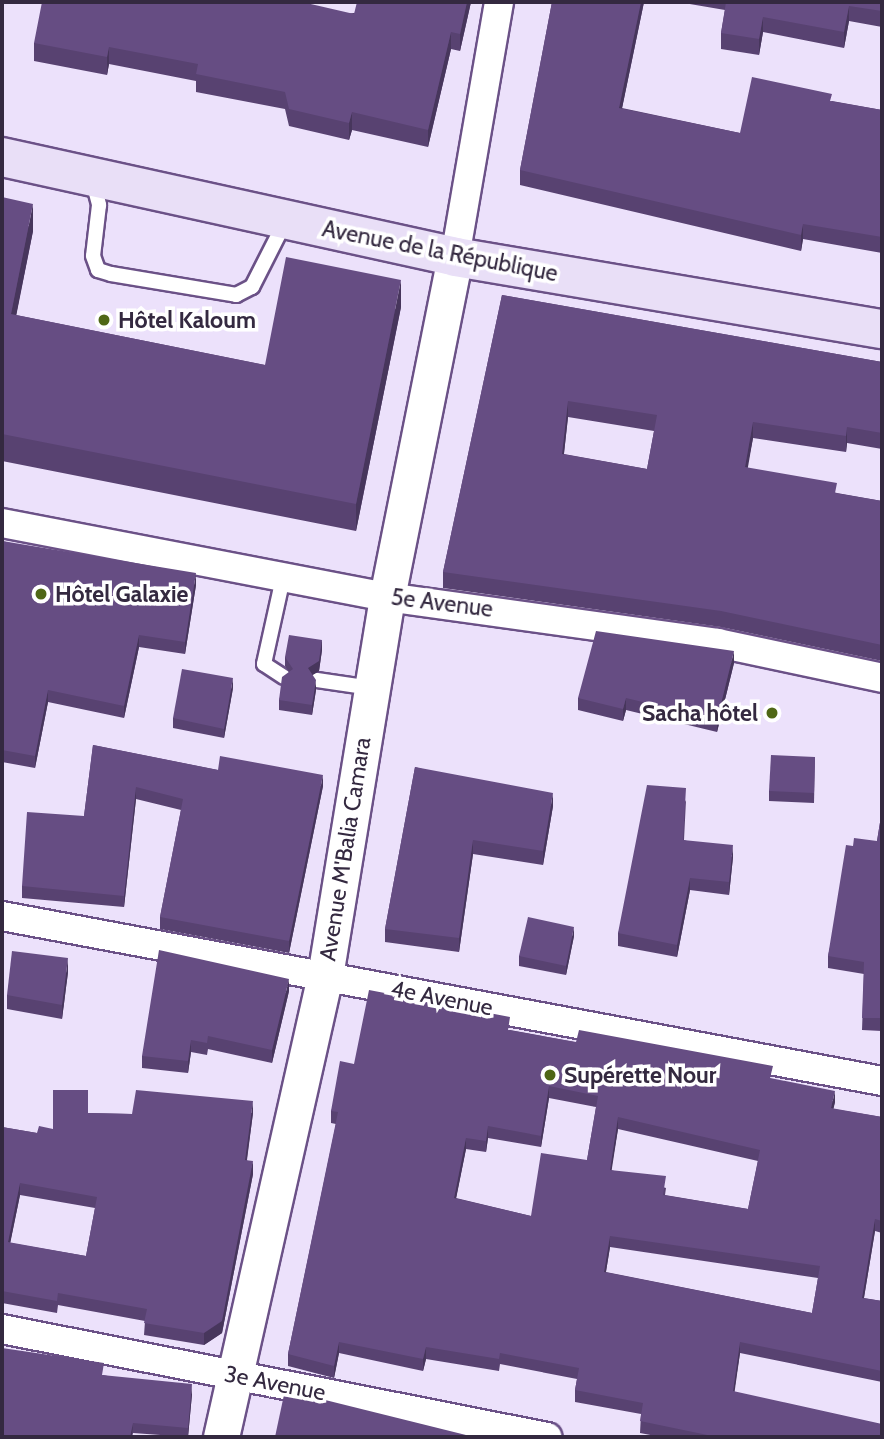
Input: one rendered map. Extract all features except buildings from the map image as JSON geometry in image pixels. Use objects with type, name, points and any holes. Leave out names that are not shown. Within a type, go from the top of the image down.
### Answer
[{"type":"main road","name":"Avenue de la République","points":[[2,157],[455,257],[882,329]]},
{"type":"street","points":[[455,257],[499,2]]},
{"type":"street","name":"Avenue M'Balia Camara","points":[[221,1437],[232,1374],[326,976],[387,597],[455,257]]},
{"type":"street","name":"5e Avenue","points":[[2,523],[283,579],[387,597],[718,643],[882,678]]},
{"type":"street","name":"4e Avenue","points":[[2,916],[882,1081]]},
{"type":"street","name":"3e Avenue","points":[[2,1329],[547,1437]]},
{"type":"lane","points":[[92,177],[99,205],[93,256],[98,270],[111,274],[236,295],[252,287],[287,220]]},
{"type":"lane","points":[[283,579],[264,664],[284,677]]},
{"type":"lane","points":[[317,680],[371,688]]},
{"type":"place","name":"Hôtel Kaloum","points":[[104,320]]},
{"type":"place","name":"Hôtel Galaxie","points":[[41,594]]},
{"type":"place","name":"Sacha hôtel","points":[[772,713]]},
{"type":"place","name":"Supérette Nour","points":[[550,1075]]}]
